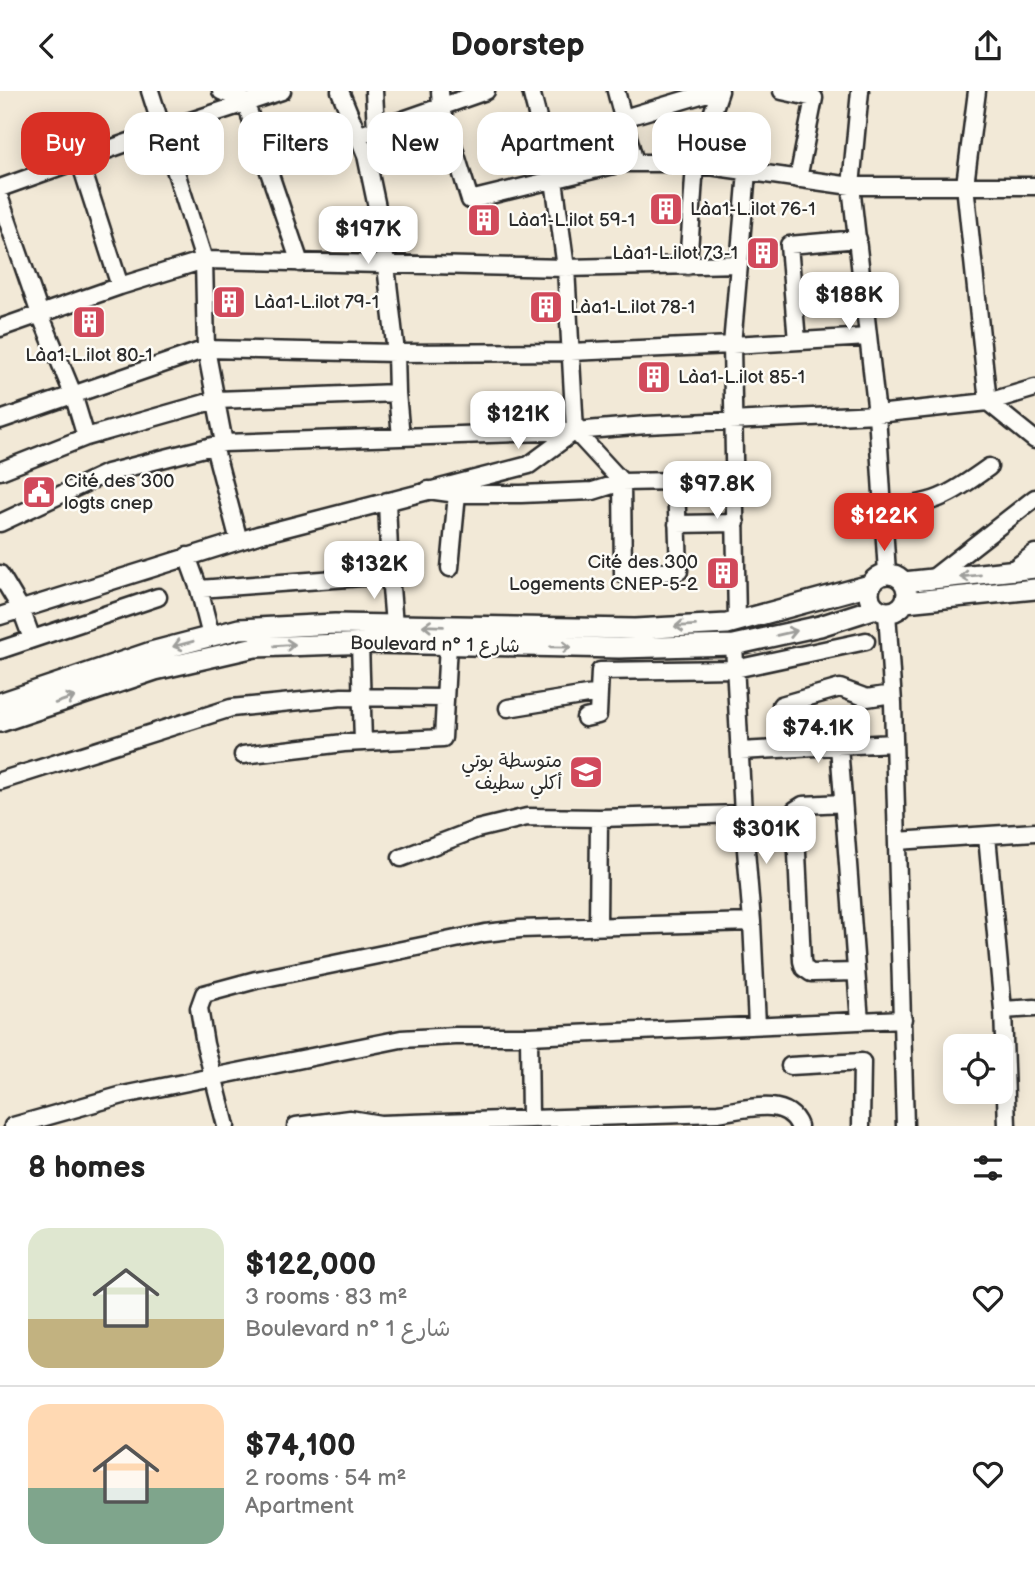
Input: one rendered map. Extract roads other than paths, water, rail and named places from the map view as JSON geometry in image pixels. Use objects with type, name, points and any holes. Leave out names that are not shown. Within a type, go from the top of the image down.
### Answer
[{"type":"main road","points":[[896,578],[907,592],[890,608],[870,598],[870,585],[877,577],[896,578],[929,581],[1035,568]]},
{"type":"main road","name":"Boulevard n° شارع 1","points":[[0,702],[151,652],[239,629],[280,625],[394,625],[635,629],[727,624],[870,585]]},
{"type":"main road","name":"Boulevard n° شارع 1","points":[[0,722],[155,670],[255,647],[360,643],[598,648],[734,645],[890,608],[1035,589]]},
{"type":"street","points":[[150,91],[157,112]]},
{"type":"street","points":[[221,91],[246,101],[300,263]]},
{"type":"street","points":[[213,112],[282,91]]},
{"type":"street","points":[[340,91],[360,135],[382,231],[396,353],[401,437]]},
{"type":"street","points":[[374,91],[375,112]]},
{"type":"street","points":[[413,112],[441,99],[486,91]]},
{"type":"street","points":[[428,490],[457,494],[593,491],[622,482],[676,481],[679,572],[623,574],[622,482],[575,431],[566,268],[554,180],[531,91]]},
{"type":"street","points":[[616,91],[622,112]]},
{"type":"street","points":[[638,114],[714,91]]},
{"type":"street","points":[[713,112],[720,91]]},
{"type":"street","points":[[782,91],[814,98],[798,179]]},
{"type":"street","points":[[860,91],[851,186],[877,414],[882,509],[896,578]]},
{"type":"street","points":[[977,91],[965,185],[988,402],[1035,440]]},
{"type":"street","points":[[441,99],[470,200],[574,175]]},
{"type":"street","points":[[360,135],[367,132]]},
{"type":"street","points":[[0,188],[35,175]]},
{"type":"street","points":[[84,175],[120,286]]},
{"type":"street","points":[[177,175],[204,261],[206,349],[216,400],[219,444],[239,541]]},
{"type":"street","points":[[688,266],[694,175]]},
{"type":"street","points":[[737,621],[732,345],[747,175]]},
{"type":"street","points":[[769,175],[851,186],[1035,186]]},
{"type":"street","points":[[0,199],[40,314],[74,394],[86,437]]},
{"type":"street","points":[[797,341],[789,245],[858,239]]},
{"type":"street","points":[[0,328],[120,286],[204,261],[566,268],[739,264]]},
{"type":"street","points":[[0,420],[206,349],[396,353],[570,352],[868,337]]},
{"type":"street","points":[[0,523],[107,473],[219,444],[575,431],[877,414],[988,402],[1035,388]]},
{"type":"street","points":[[0,471],[86,437],[216,400],[397,393]]},
{"type":"street","points":[[0,616],[239,541],[529,465],[575,431]]},
{"type":"street","points":[[882,509],[918,506],[936,501],[989,467]]},
{"type":"street","points":[[450,568],[457,494]]},
{"type":"street","points":[[929,581],[1035,498]]},
{"type":"street","points":[[387,501],[394,625]]},
{"type":"street","points":[[677,524],[736,523]]},
{"type":"street","points":[[1011,571],[1035,553]]},
{"type":"street","points":[[187,556],[200,589],[211,636]]},
{"type":"street","points":[[0,574],[21,609],[32,639]]},
{"type":"street","points":[[200,589],[390,575]]},
{"type":"street","points":[[0,650],[158,597]]},
{"type":"street","points":[[890,608],[905,1126]]},
{"type":"street","points":[[600,671],[735,669],[866,641]]},
{"type":"street","points":[[360,643],[363,742]]},
{"type":"street","points":[[243,755],[363,742],[443,738],[448,645]]},
{"type":"street","points":[[734,645],[757,1025]]},
{"type":"street","points":[[585,718],[598,715],[598,648]]},
{"type":"street","points":[[781,705],[839,688],[867,698],[892,694]]},
{"type":"street","points":[[508,708],[599,693]]},
{"type":"street","points":[[0,781],[231,708],[342,697],[445,698]]},
{"type":"street","points":[[740,751],[894,743]]},
{"type":"street","points":[[839,746],[860,1021]]},
{"type":"street","points":[[843,803],[803,804],[795,810],[802,961],[804,968],[811,972],[856,972]]},
{"type":"street","points":[[401,858],[477,829],[527,817],[743,814]]},
{"type":"street","points":[[598,926],[599,818]]},
{"type":"street","points":[[897,841],[1035,832]]},
{"type":"street","points":[[987,836],[1003,1010],[1007,1126]]},
{"type":"street","points":[[226,1126],[205,1044],[199,1008],[204,994],[211,991],[485,933],[520,929],[752,922]]},
{"type":"street","points":[[1003,1010],[1035,1008]]},
{"type":"street","points":[[13,1126],[123,1095],[401,1039],[903,1019]]},
{"type":"street","points":[[529,1036],[530,1118]]},
{"type":"street","points":[[790,1066],[862,1062],[862,1126]]},
{"type":"street","points":[[296,1126],[350,1119],[380,1125],[530,1118],[650,1121],[761,1107],[784,1110],[799,1126]]},
{"type":"place","name":"Làa1-L.ilot 76-1","points":[[666,209]]},
{"type":"place","name":"Làa1-L.ilot 59-1","points":[[484,220]]},
{"type":"place","name":"Làa1-L.ilot 73-1","points":[[763,253]]},
{"type":"place","name":"Làa1-L.ilot 79-1","points":[[229,302]]},
{"type":"place","name":"Làa1-L.ilot 78-1","points":[[546,307]]},
{"type":"place","name":"Làa1-L.ilot 80-1","points":[[89,322]]},
{"type":"place","name":"Làa1-L.ilot 85-1","points":[[654,377]]},
{"type":"place","name":"Cité des 300 logts cnep","points":[[39,492]]},
{"type":"place","name":"Cité des 300 Logements CNEP-5-2","points":[[723,573]]},
{"type":"place","name":"متوسطة بوتي أكلي سطيف","points":[[586,772]]}]
